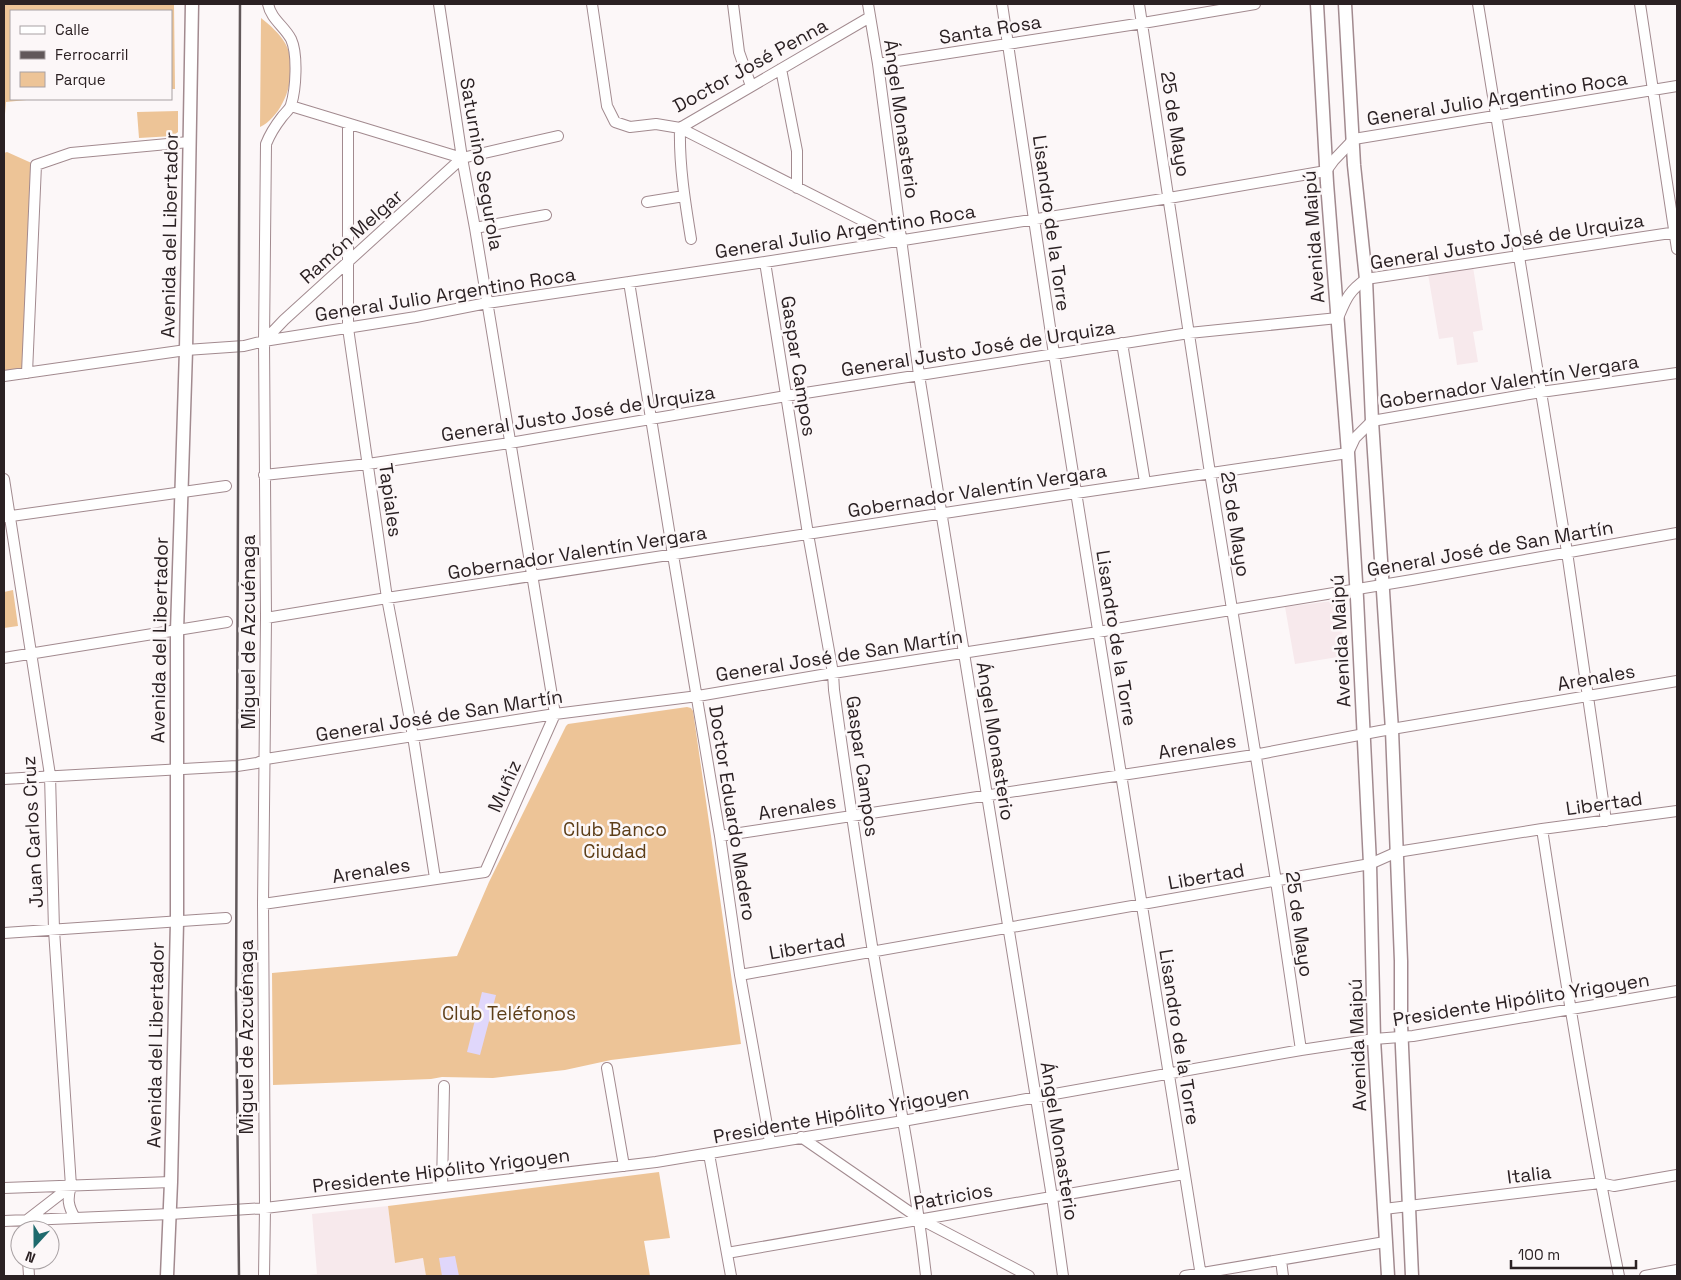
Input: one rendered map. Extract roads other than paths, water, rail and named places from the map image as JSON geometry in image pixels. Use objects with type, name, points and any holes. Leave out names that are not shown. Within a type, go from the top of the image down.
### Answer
[{"type":"main road","name":"Avenida del Libertador","points":[[167,1276],[177,922],[177,631],[186,350],[192,4]]},
{"type":"main road","name":"Avenida Maipú","points":[[1318,4],[1326,171],[1348,453],[1364,734],[1370,864],[1374,1039],[1388,1276]]},
{"type":"main road","points":[[1345,4],[1354,165],[1366,279],[1372,421],[1392,730],[1412,1276]]},
{"type":"street","name":"Miguel de Azcuénaga","points":[[264,1276],[263,904],[266,759],[264,341],[266,144],[271,132],[291,106],[295,77],[294,52],[291,39],[273,18],[268,4]]},
{"type":"street","name":"Saturnino Segurola","points":[[439,4],[462,158],[555,714]]},
{"type":"street","name":"Doctor José Penna","points":[[592,4],[607,106],[615,122],[630,127],[656,124],[680,128],[870,18]]},
{"type":"street","points":[[733,4],[739,52],[751,86]]},
{"type":"street","name":"Ángel Monasterio","points":[[868,4],[878,64],[919,375],[1052,1197],[1063,1276]]},
{"type":"street","name":"Lisandro de la Torre","points":[[1002,4],[1054,354],[1200,1275]]},
{"type":"street","name":"25 de Mayo","points":[[1139,4],[1301,1050]]},
{"type":"street","name":"Santa Rosa","points":[[878,64],[1256,4]]},
{"type":"street","points":[[1478,4],[1567,552],[1606,821]]},
{"type":"street","points":[[1640,4],[1676,232],[1677,249]]},
{"type":"street","points":[[781,69],[797,151],[797,188]]},
{"type":"street","name":"General Julio Argentino Roca","points":[[4,376],[186,350],[244,346],[487,303],[765,262],[1169,198],[1326,171],[1354,140],[1677,86]]},
{"type":"street","points":[[291,106],[462,158],[558,136]]},
{"type":"street","name":"Tapiales","points":[[348,124],[348,328],[387,598],[413,736],[435,878]]},
{"type":"street","points":[[691,239],[684,196],[680,128],[901,240]]},
{"type":"street","points":[[27,373],[36,165],[71,153],[189,142]]},
{"type":"street","name":"Ramón Melgar","points":[[264,341],[284,320],[462,158]]},
{"type":"street","points":[[647,202],[684,196]]},
{"type":"street","points":[[475,228],[546,215]]},
{"type":"street","name":"General Justo José de Urquiza","points":[[264,474],[368,464],[1190,333],[1338,318],[1353,288],[1366,279],[1676,232]]},
{"type":"street","name":"Gaspar Campos","points":[[765,262],[808,534],[833,672],[852,816],[873,952],[920,1220],[926,1276]]},
{"type":"street","name":"Doctor Eduardo Madero","points":[[629,282],[698,696],[740,975],[770,1142]]},
{"type":"street","points":[[1122,343],[1145,482]]},
{"type":"street","name":"Gobernador Valentín Vergara","points":[[266,618],[1210,472],[1348,453],[1355,438],[1372,421],[1541,392],[1677,373]]},
{"type":"street","name":"Juan Carlos Cruz","points":[[4,479],[7,517],[50,776],[54,930],[72,1186],[68,1197],[70,1209],[75,1218]]},
{"type":"street","points":[[7,517],[226,486]]},
{"type":"street","name":"General José de San Martín","points":[[4,779],[238,766],[257,763],[266,759],[413,736],[555,714],[698,696],[833,672],[1098,632],[1382,585],[1677,533]]},
{"type":"street","points":[[4,658],[227,622]]},
{"type":"street","name":"Arenales","points":[[720,836],[1254,754],[1677,681]]},
{"type":"street","name":"Muñiz","points":[[485,872],[555,714]]},
{"type":"street","name":"Libertad","points":[[740,975],[1370,864],[1397,852],[1677,811]]},
{"type":"street","points":[[1542,830],[1600,1183],[1619,1276]]},
{"type":"street","name":"Arenales","points":[[263,904],[485,872]]},
{"type":"street","points":[[4,933],[226,918]]},
{"type":"street","name":"Presidente Hipólito Yrigoyen","points":[[60,1220],[265,1208],[624,1166],[709,1154],[1301,1050],[1374,1039],[1402,1037],[1677,991]]},
{"type":"street","points":[[607,1068],[624,1166]]},
{"type":"street","points":[[442,1187],[444,1086]]},
{"type":"street","points":[[801,1138],[920,1220],[1029,1276]]},
{"type":"street","points":[[709,1154],[731,1276]]},
{"type":"street","name":"Patricios","points":[[727,1253],[1184,1174]]},
{"type":"street","name":"Italia","points":[[1384,1209],[1600,1183],[1614,1186],[1677,1175]]},
{"type":"street","points":[[4,1188],[171,1182]]},
{"type":"street","points":[[33,1220],[72,1186]]},
{"type":"street","points":[[1185,1276],[1200,1275],[1386,1242]]},
{"type":"street","points":[[1281,1260],[1283,1276]]},
{"type":"street","points":[[1645,1276],[1677,1270]]},
{"type":"railway","points":[[239,1276],[236,996],[240,4]]},
{"type":"railway","points":[[243,971],[243,1021]]},
{"type":"park label","name":"Club Banco Ciudad","points":[[615,840]]},
{"type":"park label","name":"Club Teléfonos","points":[[509,1013]]}]
